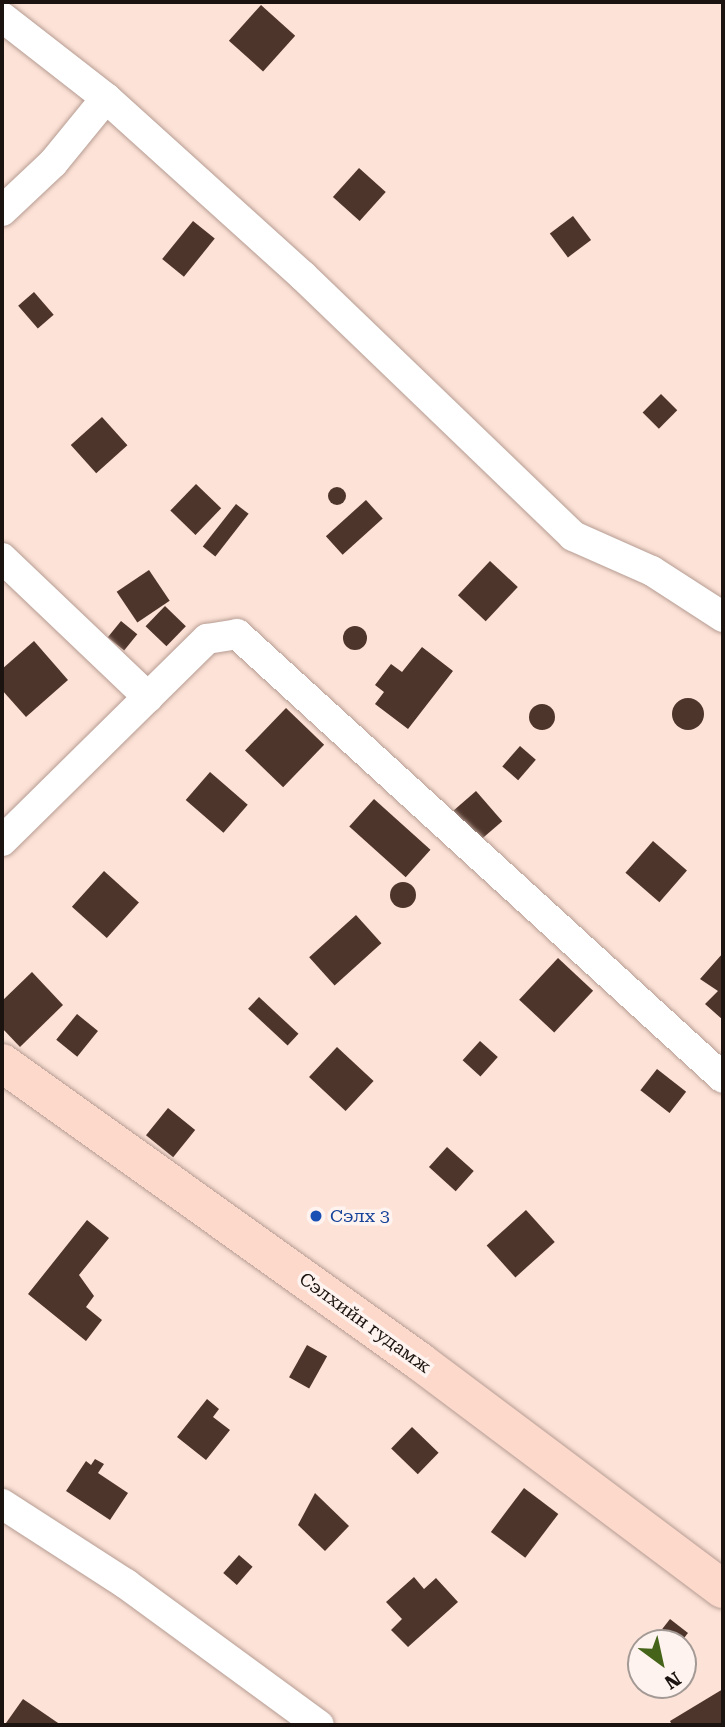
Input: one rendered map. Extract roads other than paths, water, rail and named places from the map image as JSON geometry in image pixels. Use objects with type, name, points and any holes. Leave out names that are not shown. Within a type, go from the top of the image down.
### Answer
[{"type":"main road","name":"Сэлхийн гудамж","points":[[2,1063],[419,1361],[723,1589]]},
{"type":"street","points":[[2,17],[106,98],[303,276],[573,536],[652,571],[723,617]]},
{"type":"street","points":[[2,211],[53,163],[106,98]]},
{"type":"street","points":[[2,558],[148,697]]},
{"type":"street","points":[[2,841],[207,639],[237,634],[723,1078]]},
{"type":"street","points":[[2,1504],[126,1584],[319,1725]]},
{"type":"place","name":"Сэлх 3","points":[[316,1216]]}]
